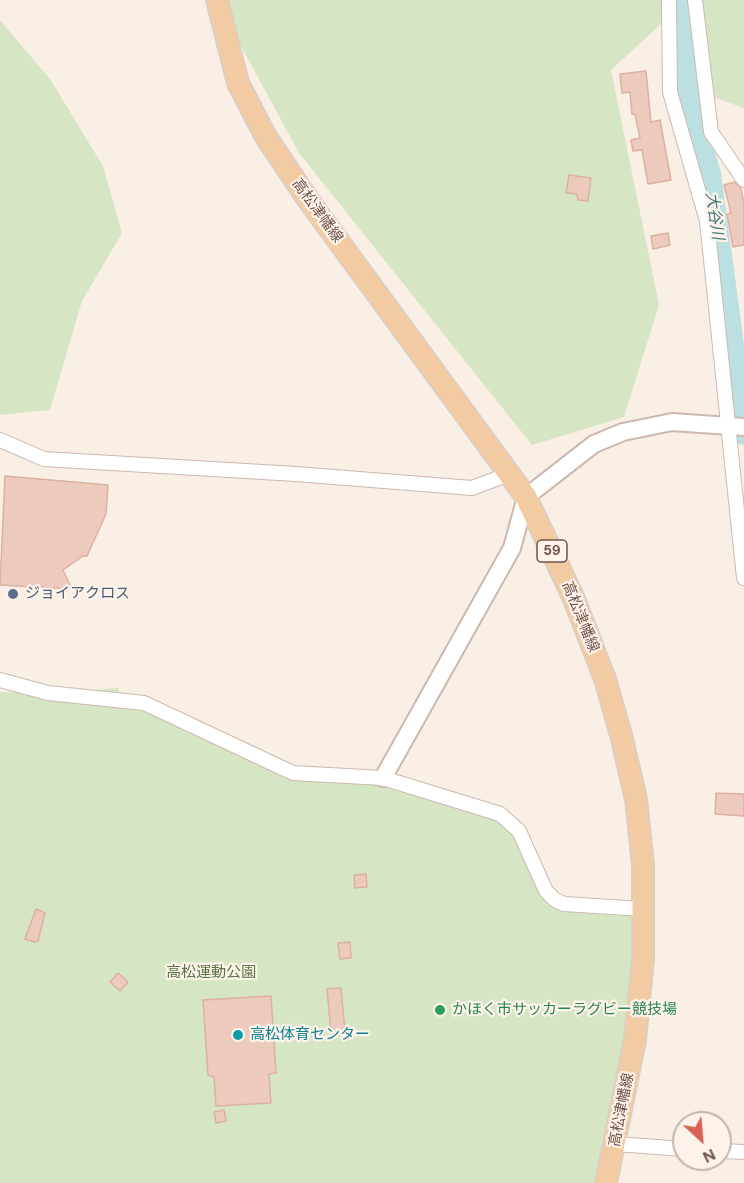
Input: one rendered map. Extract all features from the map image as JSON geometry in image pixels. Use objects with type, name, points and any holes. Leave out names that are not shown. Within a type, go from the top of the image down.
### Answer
[{"type":"main road","name":"高松津幡線","points":[[217,0],[238,83],[266,137],[309,201],[526,497],[574,599],[605,679],[636,799],[643,865],[644,959],[635,1040],[616,1144],[606,1183]]},
{"type":"street","points":[[669,0],[670,92],[707,221],[733,426],[744,578]]},
{"type":"street","points":[[695,0],[711,132],[744,180]]},
{"type":"street","points":[[383,778],[512,548],[526,497],[594,444],[623,432],[672,422],[733,426]]},
{"type":"street","points":[[0,440],[44,459],[296,474],[472,488],[509,474]]},
{"type":"street","points":[[0,680],[48,693],[144,703],[293,773],[383,778],[500,814],[511,821],[519,831],[546,891],[555,900],[564,904],[643,909]]},
{"type":"street","points":[[616,1144],[672,1148]]},
{"type":"green space","points":[[216,0],[744,0],[744,111],[743,108],[714,97],[661,24],[611,70],[659,305],[624,417],[532,445],[299,153]]},
{"type":"green space","points":[[0,20],[50,79],[103,166],[122,233],[82,301],[50,410],[0,415]]},
{"type":"green space","name":"高松運動公園","points":[[119,688],[117,708],[150,712],[290,778],[371,781],[508,823],[545,898],[558,909],[634,912],[631,990],[617,1081],[594,1183],[0,1183],[0,692],[48,693]]},
{"type":"building","points":[[646,71],[651,122],[660,120],[671,180],[648,184],[642,150],[633,151],[631,140],[640,138],[635,114],[632,114],[630,92],[622,93],[620,74]]},
{"type":"building","points":[[569,175],[591,178],[588,201],[578,200],[577,194],[566,193]]},
{"type":"building","points":[[735,182],[741,188],[744,204],[744,245],[733,247],[727,214],[731,213],[724,185]]},
{"type":"building","points":[[668,233],[670,245],[653,249],[651,236]]},
{"type":"building","points":[[5,476],[108,485],[106,514],[87,556],[83,556],[63,570],[72,589],[0,585]]},
{"type":"building","points":[[716,793],[744,794],[744,816],[715,814]]},
{"type":"building","points":[[366,874],[367,887],[355,888],[354,875]]},
{"type":"building","points":[[36,909],[45,913],[38,941],[35,942],[25,939]]},
{"type":"building","points":[[350,942],[351,958],[340,959],[338,943]]},
{"type":"building","points":[[118,973],[128,982],[120,991],[110,982]]},
{"type":"building","points":[[341,988],[345,1032],[331,1033],[327,989]]},
{"type":"building","name":"高松体育センター","points":[[271,996],[276,1073],[269,1074],[271,1103],[216,1106],[214,1077],[208,1075],[203,1000]]},
{"type":"building","points":[[224,1110],[226,1121],[216,1123],[214,1112]]},
{"type":"waterway","name":"大谷川","points":[[683,0],[683,69],[690,112],[709,174],[744,433]]},
{"type":"place","name":"ジョイアクロス","points":[[13,594]]},
{"type":"place","name":"かほく市サッカーラグビー競技場","points":[[440,1010]]},
{"type":"place","name":"高松体育センター","points":[[238,1035]]}]
